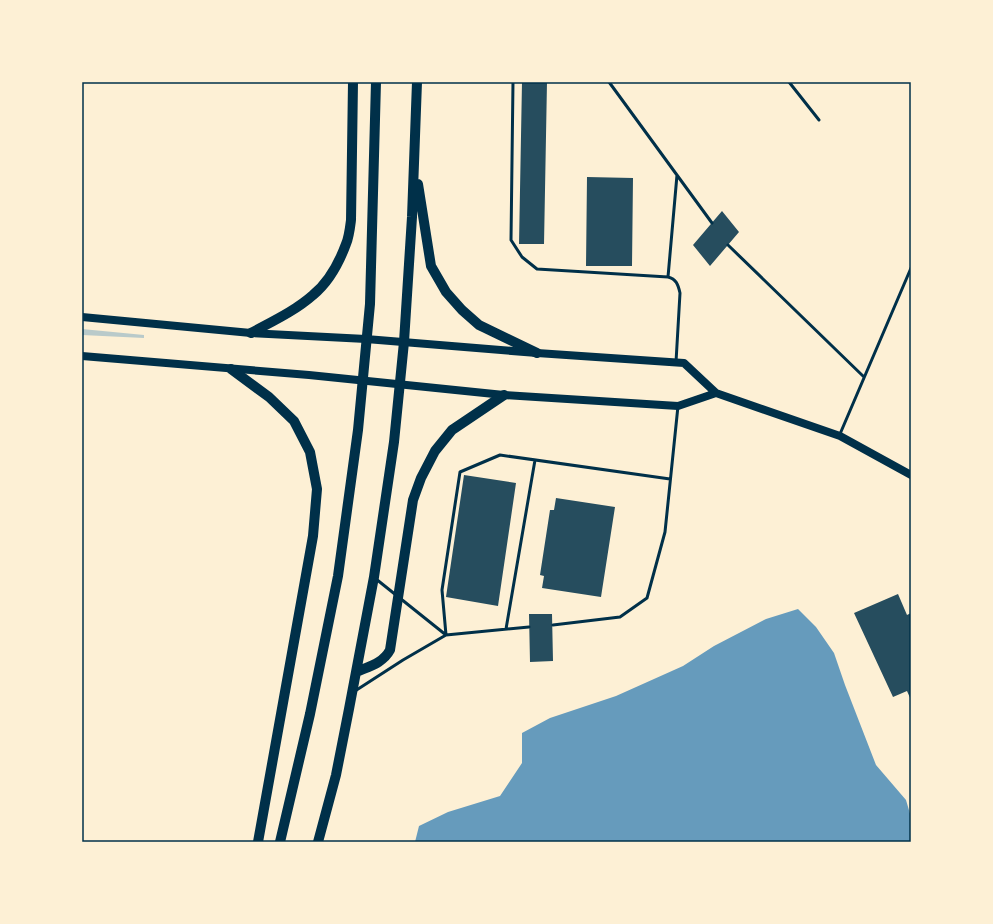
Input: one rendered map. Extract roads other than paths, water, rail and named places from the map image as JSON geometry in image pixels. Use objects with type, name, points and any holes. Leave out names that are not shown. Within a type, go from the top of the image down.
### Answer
[{"type":"main road","points":[[251,333],[292,310],[313,296],[325,283],[339,262],[347,243],[351,220],[353,82]]},
{"type":"main road","points":[[280,842],[310,714],[338,576],[358,430],[370,304],[376,82]]},
{"type":"main road","points":[[318,842],[336,775],[352,693],[374,577],[393,449],[401,384],[404,342],[415,163],[417,82]]},
{"type":"main road","points":[[415,163],[431,266],[446,292],[462,310],[479,325],[537,353]]},
{"type":"main road","points":[[82,317],[251,333],[366,339],[684,363],[716,393],[840,436],[911,475]]},
{"type":"main road","points":[[82,356],[401,384],[504,395],[678,406],[716,393]]},
{"type":"main road","points":[[231,369],[269,397],[294,421],[310,452],[317,489],[313,536],[258,842]]},
{"type":"main road","points":[[356,672],[380,662],[386,657],[390,650],[414,500],[421,478],[435,451],[452,430],[504,395]]},
{"type":"lane","points":[[513,82],[511,240],[522,257],[537,269],[668,277],[674,279],[678,284],[680,293],[676,362]]},
{"type":"lane","points":[[610,82],[712,223]]},
{"type":"lane","points":[[789,82],[819,120]]},
{"type":"lane","points":[[668,277],[677,175]]},
{"type":"lane","points":[[728,245],[864,377]]},
{"type":"lane","points":[[840,436],[911,268]]},
{"type":"lane","points":[[552,625],[620,617],[647,598],[665,532],[678,406]]},
{"type":"lane","points":[[446,635],[442,590],[460,472],[500,455],[670,479]]},
{"type":"lane","points":[[506,629],[535,460]]},
{"type":"lane","points":[[374,577],[446,635]]},
{"type":"lane","points":[[352,693],[403,660],[446,635],[529,626]]},
{"type":"water","points":[[798,609],[816,627],[834,653],[876,765],[906,800],[911,817],[911,842],[415,842],[419,826],[448,812],[500,796],[522,763],[522,733],[550,718],[616,696],[683,666],[714,646],[766,619]]}]
